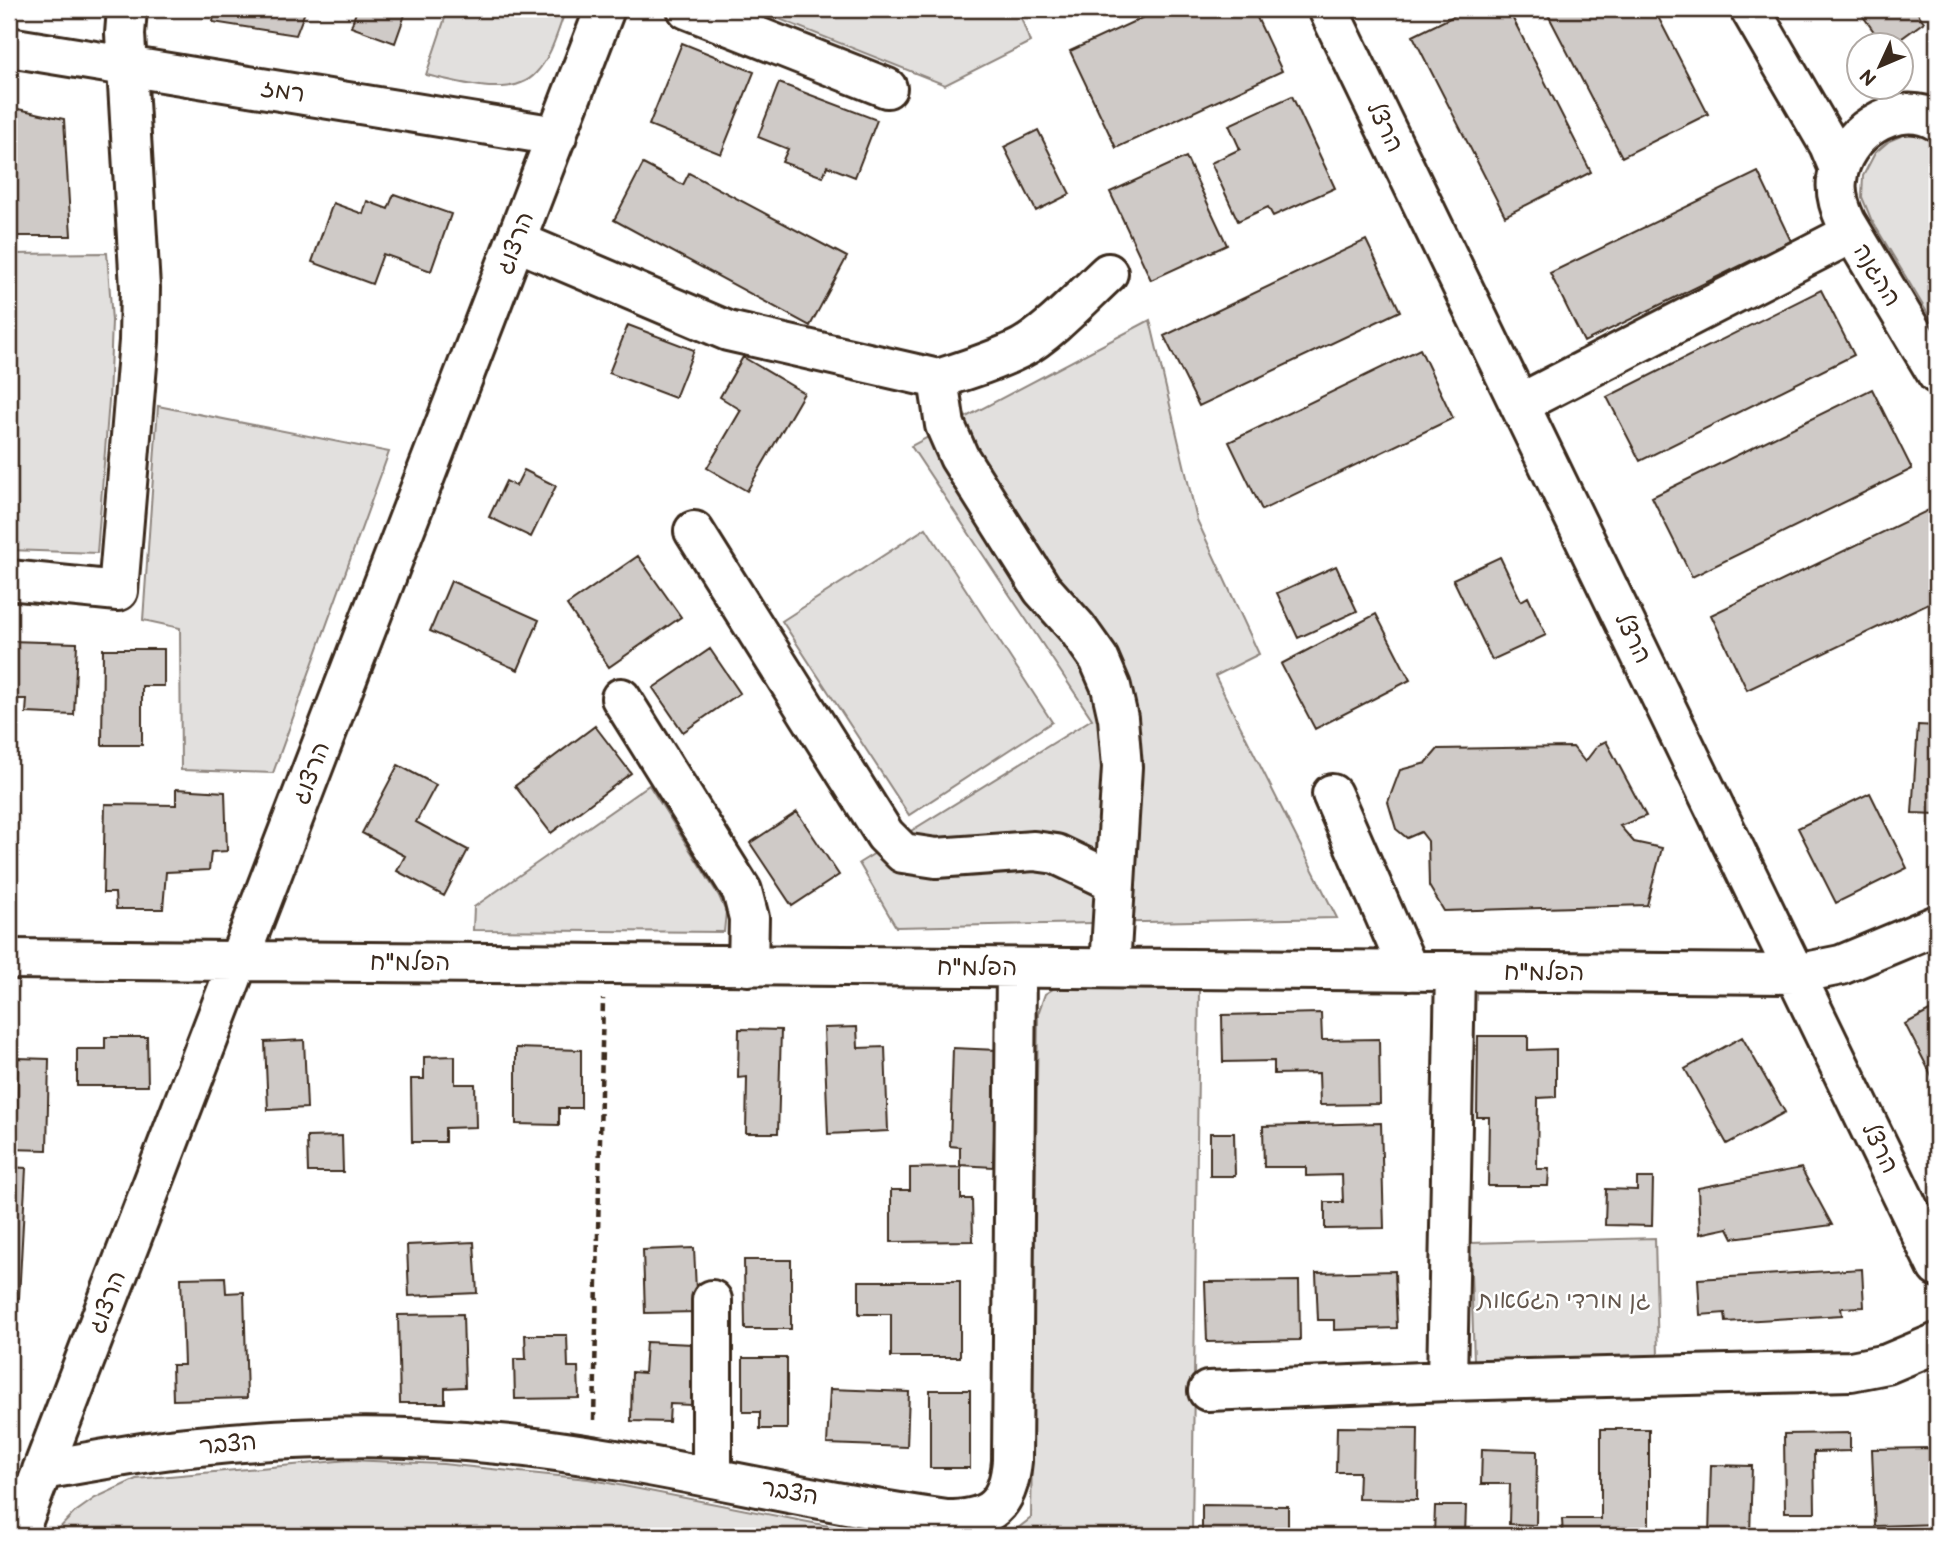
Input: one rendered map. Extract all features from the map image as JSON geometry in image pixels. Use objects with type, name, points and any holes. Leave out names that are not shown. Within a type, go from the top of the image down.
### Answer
[{"type":"street","points":[[9,580],[118,591],[139,341],[140,288],[125,34],[127,9]]},
{"type":"street","name":"הרצוג","points":[[17,1536],[605,9]]},
{"type":"street","points":[[687,9],[887,88]]},
{"type":"street","name":"הרצל","points":[[1328,9],[1937,1266]]},
{"type":"street","name":"ההגנה","points":[[1750,9],[1829,145],[1839,169],[1838,200],[1852,233],[1937,374]]},
{"type":"street","name":"רמז","points":[[9,47],[556,136]]},
{"type":"street","name":"ההגנה","points":[[1795,86],[1850,117],[1872,121],[1917,113],[1937,121]]},
{"type":"street","points":[[1839,169],[1855,140],[1874,124],[1891,116]]},
{"type":"street","points":[[1519,404],[1852,233]]},
{"type":"street","points":[[516,241],[728,331],[938,379],[1023,347],[1050,327],[1108,273]]},
{"type":"street","points":[[938,379],[945,425],[959,457],[1042,589],[1077,628],[1099,659],[1111,687],[1118,718],[1122,767],[1110,968]]},
{"type":"street","points":[[694,531],[885,835],[903,853],[936,858],[1034,851],[1056,854],[1115,882]]},
{"type":"street","points":[[621,698],[742,891],[749,918],[748,966]]},
{"type":"street","points":[[1332,794],[1409,971]]},
{"type":"street","name":"הפלמ\"ח","points":[[9,959],[1796,974],[1841,965],[1937,925]]},
{"type":"street","name":"הצבר","points":[[42,1470],[188,1447],[321,1438],[453,1440],[593,1456],[947,1520],[979,1517],[996,1507],[1002,1499],[1007,1489],[1012,1461],[1016,968]]},
{"type":"street","points":[[1447,1381],[1455,971]]},
{"type":"street","points":[[712,1300],[712,1478]]},
{"type":"street","points":[[1208,1391],[1447,1381],[1851,1371],[1887,1364],[1937,1343]]},
{"type":"path","points":[[593,1456],[604,964]]},
{"type":"green space","points":[[448,9],[566,9],[550,51],[536,73],[513,86],[499,87],[426,75]]},
{"type":"green space","points":[[754,9],[1018,9],[1030,42],[945,85]]},
{"type":"green space","points":[[1908,133],[1926,138],[1937,146],[1937,329],[1871,219],[1862,197],[1863,176],[1875,153],[1889,141]]},
{"type":"green space","points":[[107,253],[112,321],[109,400],[97,553],[9,550],[9,254]]},
{"type":"green space","points":[[1150,320],[1197,520],[1259,654],[1215,676],[1337,918],[896,927],[859,863],[1092,719],[911,446]]},
{"type":"green space","points":[[158,406],[389,452],[273,773],[181,770],[180,628],[143,620]]},
{"type":"green space","points":[[926,528],[1052,722],[909,815],[782,621]]},
{"type":"green space","points":[[649,785],[719,896],[726,912],[724,932],[473,930],[474,907]]},
{"type":"green space","points":[[1058,986],[1199,990],[1192,1536],[989,1536],[1013,1532],[1031,1518],[1038,1014],[1045,994]]},
{"type":"green space","name":"גן מורדי הגטאות","points":[[1655,1238],[1658,1357],[1474,1361],[1470,1243]]},
{"type":"green space","points":[[349,1460],[443,1464],[588,1479],[880,1536],[52,1536],[74,1513],[95,1498],[136,1479]]},
{"type":"building","points":[[215,9],[306,9],[296,35],[213,22]]},
{"type":"building","points":[[357,9],[407,9],[395,43],[351,27]]},
{"type":"building","points":[[1161,9],[1253,9],[1282,71],[1116,148],[1070,51]]},
{"type":"building","points":[[1468,9],[1508,9],[1591,172],[1505,216],[1413,36]]},
{"type":"building","points":[[1545,9],[1654,9],[1708,114],[1622,157]]},
{"type":"building","points":[[1858,9],[1921,9],[1917,12],[1924,22],[1910,32],[1874,32]]},
{"type":"building","points":[[682,43],[754,72],[721,154],[649,125]]},
{"type":"building","points":[[779,83],[877,120],[855,177],[827,166],[823,177],[782,162],[788,149],[758,137]]},
{"type":"building","points":[[1292,96],[1335,188],[1273,216],[1268,207],[1238,221],[1211,163],[1240,149],[1229,125]]},
{"type":"building","points":[[9,107],[64,119],[71,236],[9,236]]},
{"type":"building","points":[[1038,130],[1070,194],[1036,211],[1004,147]]},
{"type":"building","points":[[1186,157],[1227,245],[1151,280],[1110,192]]},
{"type":"building","points":[[643,164],[683,185],[689,173],[847,257],[810,326],[614,220]]},
{"type":"building","points":[[1758,172],[1791,241],[1584,342],[1550,273]]},
{"type":"building","points":[[394,194],[451,214],[431,271],[383,254],[372,284],[312,262],[333,203],[363,214],[367,201],[388,209]]},
{"type":"building","points":[[1366,240],[1400,311],[1199,406],[1164,336]]},
{"type":"building","points":[[1821,290],[1854,355],[1640,461],[1607,397]]},
{"type":"building","points":[[628,325],[694,350],[675,398],[609,373]]},
{"type":"building","points":[[1420,349],[1453,418],[1262,510],[1229,442]]},
{"type":"building","points":[[743,357],[804,393],[747,491],[707,468],[741,410],[720,397]]},
{"type":"building","points":[[1872,389],[1912,469],[1692,577],[1652,497]]},
{"type":"building","points":[[524,470],[556,486],[531,537],[489,517],[506,481],[516,486]]},
{"type":"building","points":[[1937,506],[1937,599],[1747,690],[1711,615]]},
{"type":"building","points":[[638,556],[681,617],[609,667],[567,605]]},
{"type":"building","points":[[1500,557],[1521,601],[1528,597],[1546,635],[1492,660],[1453,579]]},
{"type":"building","points":[[1336,566],[1357,611],[1298,638],[1277,593]]},
{"type":"building","points":[[451,581],[539,620],[518,670],[430,631]]},
{"type":"building","points":[[1376,614],[1410,680],[1315,729],[1281,664]]},
{"type":"building","points":[[9,641],[77,643],[74,715],[26,713],[27,699],[9,699]]},
{"type":"building","points":[[103,649],[164,649],[164,686],[142,686],[142,745],[102,745]]},
{"type":"building","points":[[710,649],[740,693],[683,732],[653,688]]},
{"type":"building","points":[[1918,725],[1937,726],[1937,814],[1912,813]]},
{"type":"building","points":[[595,726],[631,773],[551,833],[515,786]]},
{"type":"building","points":[[1606,741],[1646,816],[1620,826],[1634,842],[1662,848],[1647,905],[1444,911],[1429,886],[1428,841],[1421,832],[1407,838],[1396,829],[1388,802],[1400,770],[1426,763],[1438,749],[1573,747],[1585,762],[1598,745]]},
{"type":"building","points":[[398,765],[436,785],[416,822],[468,850],[444,896],[397,871],[405,856],[362,833]]},
{"type":"building","points":[[176,789],[225,792],[227,851],[211,852],[209,870],[166,872],[163,909],[116,909],[115,893],[103,893],[105,804],[176,805]]},
{"type":"building","points":[[1870,793],[1907,868],[1836,903],[1798,828]]},
{"type":"building","points":[[797,812],[839,875],[792,906],[750,843]]},
{"type":"building","points":[[1937,1007],[1937,1086],[1905,1024]]},
{"type":"building","points":[[1321,1013],[1322,1040],[1379,1039],[1380,1104],[1320,1105],[1319,1073],[1274,1074],[1274,1061],[1223,1062],[1222,1015]]},
{"type":"building","points":[[857,1027],[858,1048],[885,1047],[888,1131],[828,1134],[824,1028]]},
{"type":"building","points":[[739,1029],[781,1030],[778,1133],[746,1133],[747,1077],[738,1078]]},
{"type":"building","points":[[1478,1036],[1528,1036],[1528,1050],[1556,1049],[1556,1097],[1538,1098],[1537,1169],[1549,1169],[1548,1186],[1488,1186],[1489,1117],[1477,1117]]},
{"type":"building","points":[[105,1037],[147,1037],[148,1086],[77,1086],[77,1049],[105,1049]]},
{"type":"building","points":[[1742,1037],[1785,1112],[1727,1144],[1685,1069]]},
{"type":"building","points":[[304,1040],[307,1108],[268,1110],[265,1042]]},
{"type":"building","points":[[516,1048],[581,1050],[581,1108],[559,1108],[559,1125],[516,1124]]},
{"type":"building","points":[[953,1048],[997,1050],[993,1167],[960,1165],[960,1147],[950,1146]]},
{"type":"building","points":[[455,1056],[455,1084],[475,1084],[476,1127],[445,1128],[445,1142],[412,1142],[411,1079],[424,1079],[424,1057]]},
{"type":"building","points":[[18,1058],[49,1059],[47,1150],[9,1149],[9,1115],[17,1116]]},
{"type":"building","points":[[1381,1123],[1384,1228],[1325,1229],[1325,1202],[1343,1202],[1342,1175],[1306,1176],[1306,1167],[1264,1167],[1263,1126]]},
{"type":"building","points":[[1210,1133],[1234,1133],[1235,1176],[1210,1176]]},
{"type":"building","points":[[342,1136],[343,1172],[308,1172],[307,1137]]},
{"type":"building","points":[[9,1167],[26,1168],[19,1298],[9,1298]]},
{"type":"building","points":[[961,1167],[961,1199],[972,1199],[973,1241],[891,1242],[891,1190],[910,1190],[910,1168]]},
{"type":"building","points":[[1801,1168],[1832,1225],[1733,1238],[1728,1228],[1700,1234],[1698,1188]]},
{"type":"building","points":[[1637,1178],[1653,1178],[1652,1226],[1605,1225],[1606,1189],[1637,1190]]},
{"type":"building","points":[[474,1242],[477,1293],[409,1296],[407,1245]]},
{"type":"building","points":[[694,1248],[697,1312],[645,1313],[643,1250]]},
{"type":"building","points":[[744,1260],[791,1260],[791,1329],[745,1329]]},
{"type":"building","points":[[1862,1269],[1864,1307],[1841,1308],[1842,1315],[1726,1322],[1725,1313],[1700,1315],[1698,1279]]},
{"type":"building","points":[[1395,1271],[1397,1328],[1334,1330],[1334,1320],[1318,1320],[1316,1273]]},
{"type":"building","points":[[225,1277],[226,1293],[244,1292],[247,1398],[173,1400],[172,1365],[184,1365],[181,1278]]},
{"type":"building","points":[[859,1281],[960,1281],[960,1357],[891,1357],[891,1314],[859,1314]]},
{"type":"building","points":[[1299,1281],[1300,1340],[1207,1342],[1205,1282]]},
{"type":"building","points":[[463,1314],[465,1387],[445,1388],[445,1403],[400,1403],[398,1315]]},
{"type":"building","points":[[525,1335],[567,1335],[568,1367],[578,1367],[579,1398],[515,1399],[514,1359],[526,1359]]},
{"type":"building","points":[[646,1342],[693,1344],[691,1405],[670,1404],[669,1422],[631,1421],[632,1372],[644,1373]]},
{"type":"building","points":[[743,1358],[787,1358],[787,1429],[760,1429],[760,1412],[743,1412]]},
{"type":"building","points":[[830,1389],[909,1392],[907,1447],[827,1444]]},
{"type":"building","points":[[930,1390],[970,1390],[970,1468],[930,1468]]},
{"type":"building","points":[[1337,1427],[1418,1428],[1417,1500],[1358,1499],[1359,1472],[1336,1472]]},
{"type":"building","points":[[1601,1429],[1649,1429],[1649,1536],[1563,1536],[1562,1519],[1601,1519]]},
{"type":"building","points":[[1850,1433],[1850,1451],[1814,1452],[1815,1512],[1785,1512],[1784,1434]]},
{"type":"building","points":[[1929,1448],[1929,1461],[1937,1461],[1937,1524],[1875,1526],[1872,1449]]},
{"type":"building","points":[[1482,1449],[1537,1451],[1536,1525],[1509,1524],[1510,1484],[1481,1484]]},
{"type":"building","points":[[1711,1465],[1752,1466],[1750,1536],[1709,1536]]},
{"type":"building","points":[[1202,1505],[1288,1506],[1288,1536],[1202,1536]]},
{"type":"building","points":[[1435,1506],[1466,1506],[1465,1536],[1434,1536]]}]
